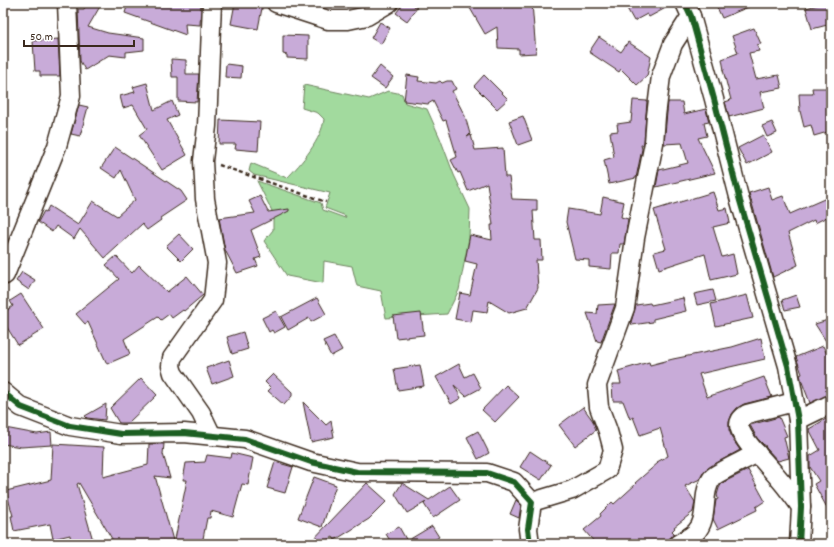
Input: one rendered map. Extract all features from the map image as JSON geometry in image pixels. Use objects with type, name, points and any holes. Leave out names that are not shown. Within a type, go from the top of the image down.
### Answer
[{"type":"street","points":[[5,275],[58,146],[71,96],[67,3]]},
{"type":"street","points":[[212,3],[207,126],[203,161],[205,199],[217,263],[213,300],[172,358],[171,366],[173,373],[201,413],[212,436]]},
{"type":"street","points":[[276,3],[328,20],[348,20],[367,16],[389,3]]},
{"type":"street","points":[[688,10],[714,100],[740,201],[788,366],[798,420],[801,507],[799,544]]},
{"type":"street","points":[[532,502],[572,490],[607,470],[613,450],[599,407],[597,385],[625,308],[635,238],[654,143],[661,76],[688,10]]},
{"type":"street","points":[[3,392],[21,407],[70,426],[121,434],[184,433],[245,439],[311,462],[357,472],[487,473],[514,482],[532,502]]},
{"type":"street","points":[[794,402],[747,414],[742,417],[739,422],[739,428],[757,453],[801,507]]},
{"type":"street","points":[[798,420],[831,404]]},
{"type":"street","points":[[678,544],[696,531],[700,525],[704,516],[708,487],[714,476],[757,453]]},
{"type":"street","points":[[530,544],[528,529],[532,502]]},
{"type":"path","points":[[203,161],[254,176],[326,202]]},
{"type":"green space","points":[[304,85],[369,99],[388,91],[402,94],[405,103],[427,109],[454,175],[470,209],[469,238],[459,290],[447,314],[386,318],[381,291],[357,286],[352,266],[324,261],[323,283],[287,276],[264,241],[273,230],[273,213],[257,181],[321,203],[323,210],[345,218],[346,216],[325,208],[330,193],[254,175],[249,171],[251,163],[287,178],[310,151],[319,135],[324,119],[318,113],[302,108]]},
{"type":"building","points":[[87,3],[102,3],[88,27],[108,33],[144,38],[144,50],[126,52],[126,57],[109,55],[85,70],[80,61],[78,9],[84,9]]},
{"type":"building","points":[[128,3],[201,3],[200,25],[185,24],[186,35],[125,13]]},
{"type":"building","points":[[235,3],[263,3],[258,29],[231,24]]},
{"type":"building","points":[[404,3],[410,3],[417,8],[407,21],[396,13]]},
{"type":"building","points":[[467,3],[532,3],[536,53],[519,54],[519,49],[498,48],[497,27],[485,34]]},
{"type":"building","points":[[624,3],[675,3],[649,17],[647,14],[634,21]]},
{"type":"building","points":[[715,3],[758,3],[722,18]]},
{"type":"building","points":[[831,3],[831,24],[812,29],[806,8]]},
{"type":"building","points":[[380,22],[390,28],[381,44],[371,38]]},
{"type":"building","points":[[754,28],[761,44],[757,45],[759,51],[749,53],[756,79],[779,75],[782,88],[760,92],[764,108],[729,117],[725,102],[731,100],[723,70],[722,59],[738,53],[732,36]]},
{"type":"building","points":[[283,35],[308,36],[308,59],[287,58],[287,55],[283,54]]},
{"type":"building","points":[[599,37],[621,52],[628,42],[651,57],[647,76],[637,85],[621,69],[619,72],[589,52]]},
{"type":"building","points":[[58,39],[60,76],[40,76],[40,71],[35,71],[33,41]]},
{"type":"building","points":[[171,59],[186,60],[186,74],[199,74],[197,102],[178,101],[178,77],[172,77]]},
{"type":"building","points":[[226,64],[242,66],[241,78],[225,77]]},
{"type":"building","points":[[380,66],[393,77],[385,88],[371,78]]},
{"type":"building","points":[[407,75],[419,77],[418,81],[436,83],[440,81],[442,83],[452,81],[456,89],[452,91],[465,116],[470,134],[467,137],[471,135],[475,150],[503,148],[505,177],[509,177],[512,199],[537,200],[537,211],[533,211],[535,240],[541,240],[542,260],[536,260],[538,288],[527,308],[509,313],[489,301],[487,312],[473,310],[471,322],[455,319],[460,293],[470,295],[477,264],[465,261],[470,235],[492,240],[491,225],[493,225],[487,183],[468,191],[460,172],[458,173],[451,160],[457,157],[446,120],[443,121],[433,101],[428,104],[404,101]]},
{"type":"building","points":[[484,75],[508,99],[497,109],[474,86]]},
{"type":"building","points":[[147,83],[154,110],[172,101],[178,115],[167,120],[187,155],[162,170],[139,135],[147,129],[133,105],[123,108],[120,96],[135,92],[133,87]]},
{"type":"building","points":[[812,88],[827,88],[828,108],[831,108],[831,131],[814,136],[811,125],[804,127],[800,111],[799,94],[813,94]]},
{"type":"building","points":[[633,100],[647,101],[644,142],[643,145],[641,145],[642,149],[636,178],[609,184],[604,160],[614,157],[610,132],[618,131],[617,124],[631,122]]},
{"type":"building","points":[[668,102],[682,102],[684,114],[706,109],[709,122],[704,123],[707,136],[698,138],[715,173],[656,187],[659,170],[688,163],[682,143],[664,144]]},
{"type":"building","points":[[79,105],[88,107],[80,136],[71,134]]},
{"type":"building","points":[[523,116],[532,140],[518,145],[509,121]]},
{"type":"building","points":[[220,120],[260,122],[258,151],[235,149],[236,144],[219,144]]},
{"type":"building","points":[[772,122],[777,133],[767,137],[762,126]]},
{"type":"building","points":[[763,135],[772,152],[747,165],[738,148]]},
{"type":"building","points":[[115,147],[181,191],[187,200],[160,218],[161,220],[147,230],[142,224],[105,258],[80,229],[74,239],[56,226],[52,232],[38,222],[44,211],[46,212],[49,206],[78,225],[93,201],[117,216],[135,200],[121,170],[116,178],[101,168]]},
{"type":"building","points":[[768,187],[772,200],[783,196],[790,214],[831,196],[831,215],[815,223],[814,220],[788,233],[798,265],[773,277],[749,193]]},
{"type":"building","points":[[713,192],[719,210],[727,208],[730,223],[713,227],[722,257],[733,254],[737,274],[711,280],[705,254],[659,269],[654,252],[666,249],[654,210]]},
{"type":"building","points":[[260,196],[268,212],[289,209],[289,211],[251,230],[261,257],[255,259],[258,266],[237,273],[225,250],[219,218],[255,213],[249,201]]},
{"type":"building","points":[[603,197],[624,202],[621,217],[628,219],[624,244],[620,244],[619,253],[612,253],[611,269],[589,267],[589,260],[575,259],[566,222],[568,209],[600,214]]},
{"type":"building","points":[[179,234],[193,249],[181,261],[166,246]]},
{"type":"building","points":[[116,256],[132,273],[139,265],[167,292],[187,276],[203,295],[184,311],[183,310],[172,318],[169,314],[161,320],[158,317],[124,339],[130,354],[107,364],[88,322],[85,324],[76,314],[119,279],[106,265]]},
{"type":"building","points":[[22,272],[35,280],[29,290],[16,281]]},
{"type":"building","points":[[713,290],[716,301],[697,305],[694,294]]},
{"type":"building","points":[[21,294],[44,329],[18,345],[3,321],[3,313],[13,306],[10,301]]},
{"type":"building","points":[[747,295],[753,318],[716,326],[711,304]]},
{"type":"building","points":[[796,295],[800,307],[785,310],[782,300]]},
{"type":"building","points":[[317,298],[326,314],[311,322],[309,318],[288,330],[281,317]]},
{"type":"building","points":[[683,298],[686,311],[653,319],[653,322],[632,325],[631,322],[636,305],[650,303],[651,305]]},
{"type":"building","points":[[615,304],[601,342],[597,341],[587,313],[597,314],[598,305]]},
{"type":"building","points":[[276,311],[285,327],[274,333],[272,330],[269,332],[262,318]]},
{"type":"building","points":[[421,313],[424,335],[396,338],[393,316]]},
{"type":"building","points":[[831,319],[831,349],[815,324]]},
{"type":"building","points":[[243,332],[248,349],[232,354],[227,337]]},
{"type":"building","points":[[334,336],[342,350],[331,356],[323,341]]},
{"type":"building","points":[[761,338],[765,359],[699,374],[707,397],[764,377],[772,397],[744,404],[737,408],[732,414],[729,422],[729,430],[733,440],[740,450],[711,466],[704,471],[700,479],[685,486],[695,502],[693,512],[674,527],[675,528],[672,531],[675,534],[669,539],[668,544],[596,544],[584,530],[601,516],[600,514],[612,502],[614,504],[636,484],[635,483],[658,463],[657,462],[668,456],[660,428],[640,435],[633,417],[630,419],[623,401],[613,401],[612,384],[621,384],[618,371],[649,362],[650,365],[732,347]]},
{"type":"building","points":[[823,346],[831,362],[831,394],[810,403],[802,382],[800,375],[802,374],[796,357]]},
{"type":"building","points":[[229,360],[234,376],[212,384],[206,368]]},
{"type":"building","points":[[459,364],[465,377],[473,373],[481,388],[466,396],[454,385],[461,398],[451,404],[436,377]]},
{"type":"building","points":[[420,365],[424,386],[398,390],[394,369]]},
{"type":"building","points":[[273,374],[292,392],[292,396],[284,405],[268,391],[271,388],[265,382]]},
{"type":"building","points":[[141,378],[157,395],[128,423],[119,423],[110,408]]},
{"type":"building","points":[[506,385],[519,397],[495,422],[482,410]]},
{"type":"building","points":[[303,402],[326,425],[331,421],[334,437],[311,442]]},
{"type":"building","points":[[106,404],[105,420],[87,418],[85,416]]},
{"type":"building","points":[[583,407],[593,421],[596,430],[575,446],[559,425]]},
{"type":"building","points":[[831,416],[831,515],[814,484],[819,481],[810,467],[810,456],[820,450],[809,429]]},
{"type":"building","points":[[779,417],[787,436],[784,437],[789,458],[778,461],[757,438],[750,425]]},
{"type":"building","points":[[5,428],[37,434],[51,432],[52,445],[21,447],[3,444]]},
{"type":"building","points":[[478,431],[489,453],[478,459],[467,437]]},
{"type":"building","points":[[53,444],[104,447],[103,477],[148,465],[149,444],[164,444],[163,454],[170,478],[155,476],[174,544],[115,544],[79,483],[77,484],[94,544],[71,544],[70,535],[53,539],[50,524],[14,531],[11,516],[13,516],[6,491],[51,480]]},
{"type":"building","points":[[530,451],[551,465],[541,480],[520,467]]},
{"type":"building","points":[[232,453],[253,458],[248,485],[242,484],[233,517],[211,511],[210,518],[207,518],[202,544],[174,544],[187,480],[183,480],[186,463],[205,462],[207,455],[231,458]]},
{"type":"building","points":[[275,462],[293,467],[285,493],[267,488]]},
{"type":"building","points":[[748,470],[765,501],[756,507],[757,510],[718,529],[713,519],[719,488],[722,483]]},
{"type":"building","points":[[314,477],[336,485],[322,527],[298,518]]},
{"type":"building","points":[[367,483],[387,501],[369,519],[335,540],[333,537],[320,544],[309,544]]},
{"type":"building","points":[[402,483],[429,500],[450,486],[460,500],[433,518],[424,504],[426,502],[407,513],[395,494]]},
{"type":"building","points":[[516,500],[521,505],[519,518],[510,514]]},
{"type":"building","points":[[432,526],[439,537],[428,544],[392,544],[386,534],[399,527],[407,541]]},
{"type":"cycle path","points":[[685,3],[691,16],[740,201],[788,366],[798,420],[801,507],[799,544]]},
{"type":"cycle path","points":[[3,392],[21,407],[70,426],[121,434],[184,433],[245,439],[311,462],[357,472],[487,473],[514,482],[532,502],[528,529],[530,544]]}]
